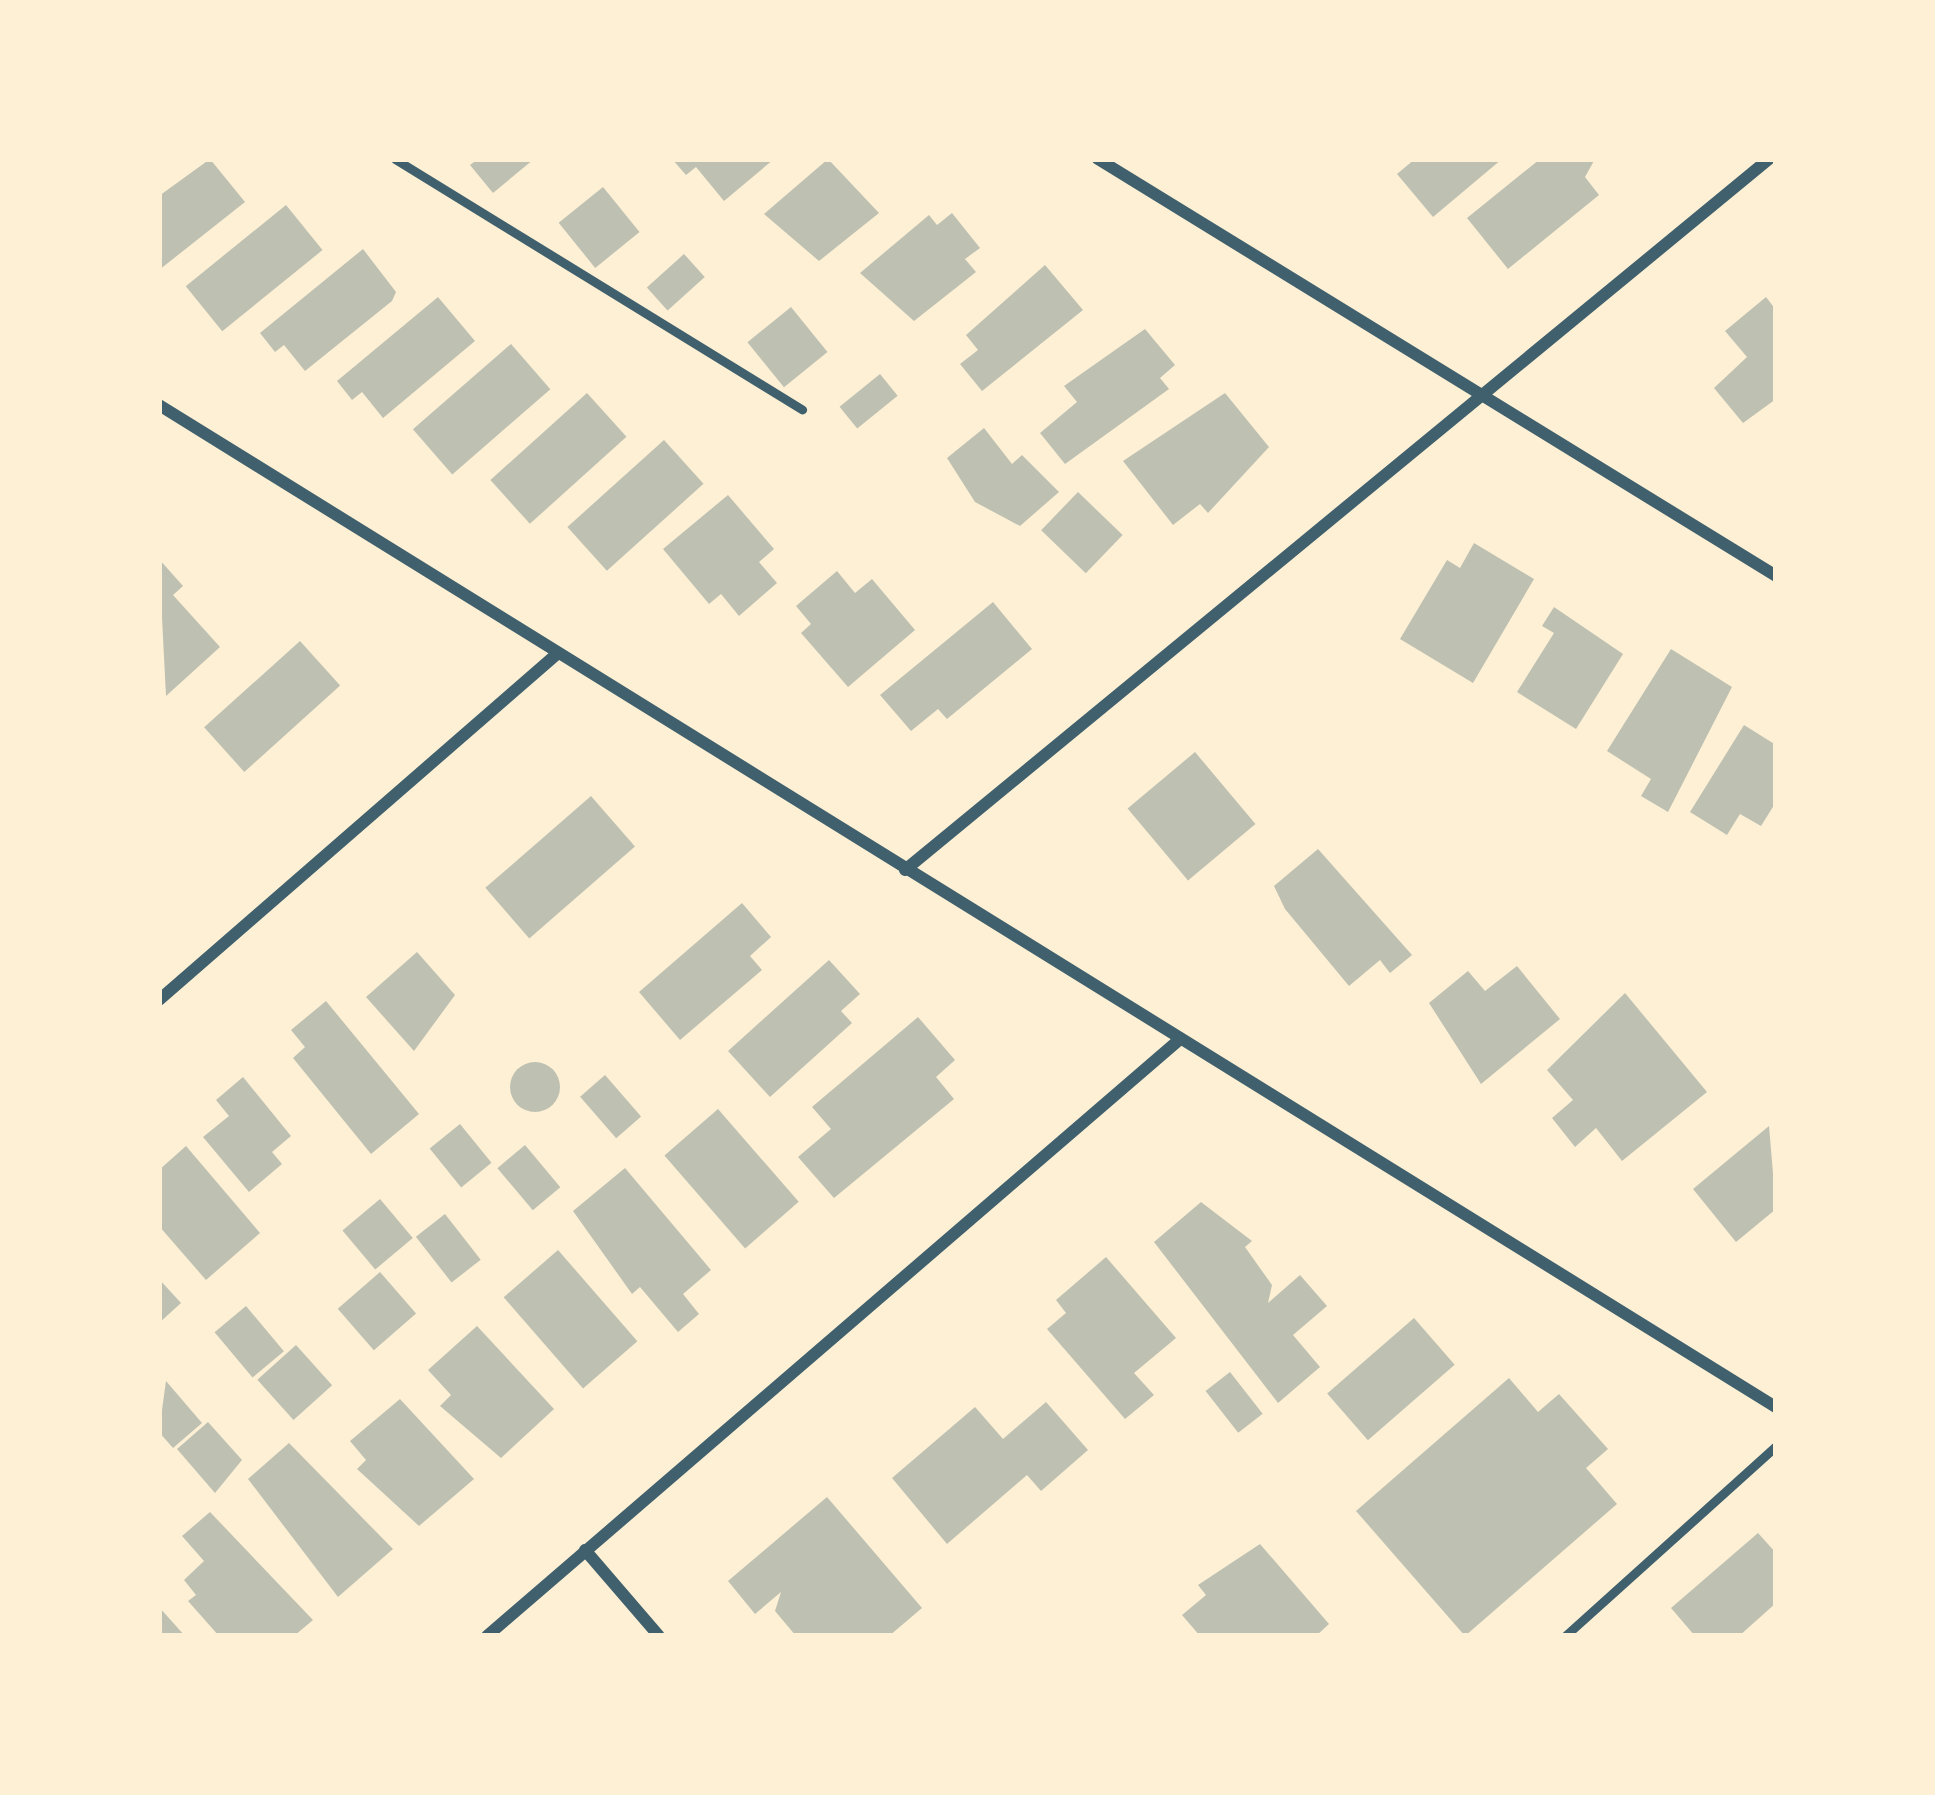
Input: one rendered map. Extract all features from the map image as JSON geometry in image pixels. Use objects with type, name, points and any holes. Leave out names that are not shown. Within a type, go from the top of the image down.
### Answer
[{"type":"street","points":[[1098,159],[1776,576]]},
{"type":"street","points":[[905,870],[1768,159]]},
{"type":"street","points":[[159,405],[1776,1407]]},
{"type":"street","points":[[159,1000],[558,653]]},
{"type":"street","points":[[487,1636],[1180,1040]]},
{"type":"street","points":[[585,1550],[658,1636]]},
{"type":"lane","points":[[395,159],[802,409]]},
{"type":"lane","points":[[1564,1636],[1776,1446]]},
{"type":"building","points":[[210,159],[245,202],[159,270],[159,196]]},
{"type":"building","points":[[478,159],[534,159],[493,193],[470,165]]},
{"type":"building","points":[[672,159],[774,159],[724,201],[696,167],[686,175]]},
{"type":"building","points":[[828,159],[879,213],[819,261],[764,214]]},
{"type":"building","points":[[1415,159],[1502,159],[1433,217],[1397,174]]},
{"type":"building","points":[[1540,159],[1595,159],[1585,177],[1599,195],[1508,269],[1467,218]]},
{"type":"building","points":[[603,187],[640,232],[595,268],[559,223]]},
{"type":"building","points":[[286,205],[323,250],[222,331],[186,286]]},
{"type":"building","points":[[952,213],[980,248],[965,259],[976,272],[914,321],[860,273],[929,215],[937,225]]},
{"type":"building","points":[[363,249],[396,292],[392,301],[305,371],[284,345],[275,352],[260,333]]},
{"type":"building","points":[[684,254],[705,277],[668,310],[647,287]]},
{"type":"building","points":[[1045,265],[1083,310],[982,391],[960,364],[978,350],[966,335]]},
{"type":"building","points":[[438,297],[475,341],[383,418],[362,392],[352,400],[337,381]]},
{"type":"building","points":[[1766,297],[1776,310],[1776,399],[1743,423],[1714,388],[1747,357],[1725,331]]},
{"type":"building","points":[[791,307],[828,352],[784,387],[747,342]]},
{"type":"building","points":[[1145,329],[1175,365],[1160,378],[1169,389],[1065,464],[1040,433],[1077,402],[1064,386]]},
{"type":"building","points":[[511,344],[550,389],[452,475],[413,429]]},
{"type":"building","points":[[880,374],[898,396],[857,428],[840,407]]},
{"type":"building","points":[[587,393],[626,437],[530,524],[490,480]]},
{"type":"building","points":[[1225,393],[1269,447],[1208,513],[1200,504],[1173,525],[1123,461]]},
{"type":"building","points":[[984,428],[1012,464],[1022,455],[1059,492],[1020,526],[975,502],[947,458]]},
{"type":"building","points":[[664,440],[703,484],[607,571],[567,527]]},
{"type":"building","points":[[1078,492],[1123,535],[1086,573],[1041,530]]},
{"type":"building","points":[[728,495],[774,549],[759,562],[777,583],[739,616],[721,594],[709,604],[663,549]]},
{"type":"building","points":[[1474,543],[1534,579],[1473,683],[1400,639],[1447,560],[1460,568]]},
{"type":"building","points":[[159,559],[183,586],[173,595],[220,647],[166,696]]},
{"type":"building","points":[[837,571],[855,593],[872,579],[915,630],[848,687],[801,633],[811,624],[796,606]]},
{"type":"building","points":[[993,602],[1032,649],[947,719],[938,709],[911,731],[880,695]]},
{"type":"building","points":[[1554,607],[1623,654],[1576,729],[1517,692],[1554,633],[1542,626]]},
{"type":"building","points":[[300,641],[340,686],[244,772],[204,727]]},
{"type":"building","points":[[1671,649],[1732,687],[1668,812],[1641,796],[1651,779],[1607,751]]},
{"type":"building","points":[[1744,725],[1776,745],[1776,802],[1761,826],[1740,814],[1727,835],[1690,812]]},
{"type":"building","points":[[1195,752],[1255,824],[1188,881],[1128,809]]},
{"type":"building","points":[[591,796],[635,847],[529,938],[485,888]]},
{"type":"building","points":[[1318,849],[1412,955],[1390,973],[1380,960],[1349,986],[1285,909],[1274,886]]},
{"type":"building","points":[[742,903],[771,937],[750,956],[762,970],[680,1040],[639,992]]},
{"type":"building","points":[[417,952],[455,995],[414,1051],[366,997]]},
{"type":"building","points":[[829,960],[860,994],[841,1011],[852,1023],[770,1097],[728,1051]]},
{"type":"building","points":[[1517,966],[1560,1019],[1481,1084],[1429,1003],[1468,971],[1485,991]]},
{"type":"building","points":[[1625,993],[1707,1092],[1622,1161],[1596,1128],[1575,1147],[1552,1118],[1573,1100],[1547,1070]]},
{"type":"building","points":[[326,1001],[419,1114],[371,1154],[293,1058],[305,1047],[291,1030]]},
{"type":"building","points":[[918,1017],[955,1060],[936,1077],[954,1099],[834,1198],[798,1157],[831,1129],[812,1107]]},
{"type":"building","points":[[535,1062],[552,1070],[560,1087],[552,1104],[535,1112],[518,1104],[510,1087],[518,1070]]},
{"type":"building","points":[[605,1075],[641,1117],[616,1138],[580,1097]]},
{"type":"building","points":[[243,1077],[291,1136],[272,1152],[282,1164],[249,1192],[203,1137],[229,1116],[216,1100]]},
{"type":"building","points":[[718,1109],[799,1202],[745,1248],[664,1156]]},
{"type":"building","points":[[460,1124],[491,1163],[461,1187],[430,1149]]},
{"type":"building","points":[[1769,1126],[1776,1209],[1736,1242],[1693,1189]]},
{"type":"building","points":[[525,1145],[560,1187],[533,1210],[497,1168]]},
{"type":"building","points":[[186,1146],[260,1233],[206,1280],[159,1226],[159,1170]]},
{"type":"building","points":[[625,1168],[711,1270],[683,1294],[699,1314],[678,1332],[640,1287],[632,1294],[573,1211]]},
{"type":"building","points":[[380,1199],[413,1238],[375,1270],[342,1230]]},
{"type":"building","points":[[1201,1202],[1252,1241],[1245,1247],[1272,1285],[1268,1303],[1300,1275],[1327,1306],[1293,1335],[1320,1367],[1278,1403],[1154,1242]]},
{"type":"building","points":[[445,1214],[481,1260],[452,1282],[416,1237]]},
{"type":"building","points":[[558,1250],[637,1341],[583,1389],[504,1297]]},
{"type":"building","points":[[1106,1257],[1176,1338],[1134,1373],[1154,1395],[1125,1419],[1047,1329],[1066,1313],[1056,1300]]},
{"type":"building","points":[[380,1272],[416,1314],[374,1350],[338,1309]]},
{"type":"building","points":[[159,1279],[181,1303],[159,1323]]},
{"type":"building","points":[[246,1306],[284,1351],[253,1378],[215,1332]]},
{"type":"building","points":[[1414,1318],[1455,1365],[1368,1440],[1327,1393]]},
{"type":"building","points":[[477,1326],[554,1409],[501,1458],[440,1406],[451,1395],[428,1370]]},
{"type":"building","points":[[296,1345],[332,1385],[293,1420],[257,1380]]},
{"type":"building","points":[[1230,1372],[1263,1414],[1238,1433],[1206,1391]]},
{"type":"building","points":[[1509,1378],[1538,1412],[1559,1394],[1608,1449],[1586,1468],[1617,1504],[1465,1636],[1356,1511]]},
{"type":"building","points":[[166,1381],[202,1423],[173,1448],[159,1432]]},
{"type":"building","points":[[400,1399],[474,1479],[419,1526],[357,1469],[366,1460],[350,1441]]},
{"type":"building","points":[[1046,1402],[1088,1450],[1041,1491],[1027,1475],[947,1544],[892,1478],[975,1407],[1003,1439]]},
{"type":"building","points":[[208,1422],[242,1460],[215,1493],[177,1449]]},
{"type":"building","points":[[289,1443],[393,1549],[338,1597],[248,1479]]},
{"type":"building","points":[[827,1497],[922,1608],[889,1636],[796,1636],[775,1611],[781,1592],[755,1614],[728,1581]]},
{"type":"building","points":[[210,1512],[313,1620],[294,1636],[219,1636],[188,1601],[196,1595],[184,1580],[204,1561],[182,1536]]},
{"type":"building","points":[[1758,1533],[1776,1553],[1776,1603],[1739,1636],[1695,1636],[1671,1608]]},
{"type":"building","points":[[1260,1544],[1329,1624],[1316,1636],[1200,1636],[1182,1615],[1206,1595],[1198,1585]]},
{"type":"building","points":[[159,1607],[185,1636],[159,1636]]}]
